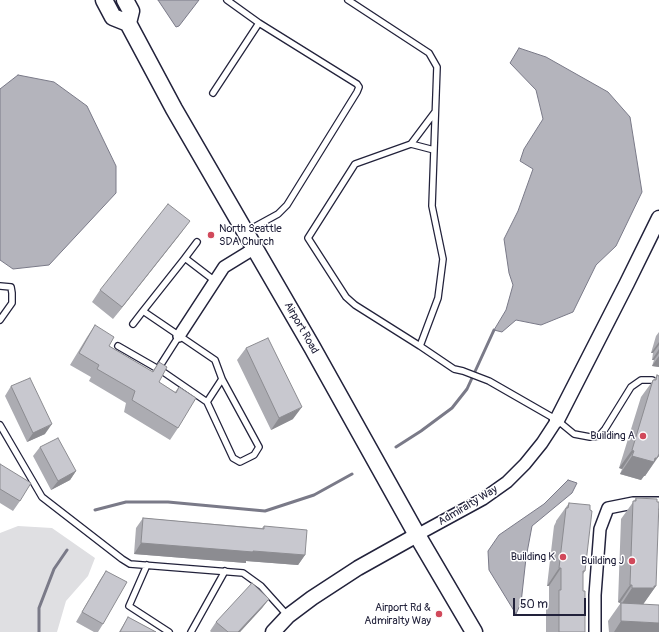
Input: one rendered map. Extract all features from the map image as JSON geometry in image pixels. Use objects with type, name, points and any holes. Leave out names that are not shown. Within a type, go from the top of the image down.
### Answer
[{"type":"main road","points":[[104,0],[113,17],[128,23]]},
{"type":"main road","name":"Airport Road","points":[[125,0],[131,11],[128,23],[178,116],[246,232],[417,535],[474,632]]},
{"type":"street","name":"Admiralty Way","points":[[273,632],[288,616],[312,598],[358,568],[483,499],[507,482],[529,459],[542,443],[557,420],[659,218]]},
{"type":"street","points":[[179,336],[224,267],[255,248]]},
{"type":"street","points":[[595,632],[595,595],[600,529],[608,508],[633,503],[659,503]]},
{"type":"lane","points":[[227,0],[259,23],[357,84],[359,87],[287,205],[278,214],[246,232]]},
{"type":"lane","points":[[348,0],[429,53],[437,67],[432,206],[444,259],[438,298],[420,346]]},
{"type":"lane","points":[[213,93],[259,23]]},
{"type":"lane","points":[[435,112],[411,144],[355,164],[308,238],[346,297],[355,305],[454,369],[489,381],[557,420],[574,434],[590,437],[599,436],[612,419],[630,387],[641,380],[652,380],[659,383]]},
{"type":"lane","points":[[411,144],[434,150]]},
{"type":"lane","points":[[133,324],[197,242]]},
{"type":"lane","points":[[185,258],[214,281]]},
{"type":"lane","points":[[0,286],[11,288],[12,293],[12,303],[0,320]]},
{"type":"lane","points":[[118,346],[158,369],[207,402],[233,458],[240,462],[254,455],[259,447],[222,379],[215,360],[143,311]]},
{"type":"lane","points":[[158,369],[179,336]]},
{"type":"lane","points":[[207,402],[222,379]]},
{"type":"lane","points":[[0,426],[42,497],[122,559],[130,564],[243,573],[261,586],[288,616]]},
{"type":"lane","points":[[148,565],[129,606],[169,632]]},
{"type":"lane","points":[[192,632],[225,571]]},
{"type":"shaded area","points":[[158,0],[199,0],[179,26],[176,27]]},
{"type":"shaded area","points":[[519,48],[546,57],[608,92],[630,117],[642,192],[616,246],[596,265],[573,312],[541,325],[516,320],[502,332],[494,330],[506,310],[513,285],[509,273],[504,239],[518,211],[533,169],[520,161],[524,149],[543,119],[536,90],[510,63]]},
{"type":"shaded area","points":[[18,75],[54,82],[87,106],[116,166],[116,193],[49,265],[13,269],[0,260],[0,89]]},
{"type":"shaded area","points":[[568,480],[577,483],[572,493],[532,526],[526,558],[521,603],[516,614],[489,570],[488,551],[499,535],[544,504]]},
{"type":"shaded area","points":[[18,526],[52,528],[95,558],[88,576],[66,601],[57,632],[0,632],[0,533]]},
{"type":"building","points":[[168,204],[190,221],[122,307],[100,290]]},
{"type":"building","points":[[95,325],[114,337],[109,346],[153,372],[159,362],[167,367],[159,382],[176,393],[179,387],[196,398],[178,428],[132,400],[135,391],[97,369],[99,365],[79,353]]},
{"type":"building","points":[[268,338],[302,407],[279,418],[246,348]]},
{"type":"building","points":[[657,375],[659,376],[659,454],[657,458],[655,458],[654,462],[632,456],[634,451],[632,450],[653,380],[656,380]]},
{"type":"building","points":[[30,378],[52,424],[33,433],[11,386]]},
{"type":"building","points":[[58,438],[76,471],[58,481],[40,447]]},
{"type":"building","points":[[0,464],[31,483],[20,501],[0,489]]},
{"type":"building","points":[[636,498],[657,499],[657,502],[659,502],[656,586],[654,586],[654,588],[632,588],[632,585],[630,585],[633,501],[636,501]]},
{"type":"building","points":[[569,503],[590,505],[590,510],[592,511],[585,571],[583,571],[583,591],[585,591],[585,632],[559,632],[559,590],[561,590],[561,568],[559,568],[566,508],[568,508]]},
{"type":"building","points":[[143,518],[264,529],[264,526],[307,530],[305,555],[141,543]]},
{"type":"building","points":[[106,571],[127,582],[103,624],[82,612]]},
{"type":"building","points":[[252,583],[269,599],[238,632],[228,632],[216,622]]},
{"type":"building","points":[[621,603],[659,605],[659,623],[621,621]]},
{"type":"building","points":[[128,617],[156,632],[120,632]]},
{"type":"waterway","points":[[396,447],[452,408],[467,389],[494,330]]},
{"type":"waterway","points":[[95,510],[126,502],[168,502],[265,511],[314,495],[352,474]]},
{"type":"waterway","points":[[39,632],[39,608],[54,569],[67,550]]},
{"type":"place","name":"North Seattle SDA Church","points":[[211,235]]},
{"type":"place","name":"Building A","points":[[643,436]]},
{"type":"place","name":"Building K","points":[[563,557]]},
{"type":"place","name":"Building J","points":[[632,561]]},
{"type":"place","name":"Airport Rd & Admiralty Way","points":[[439,614]]}]
